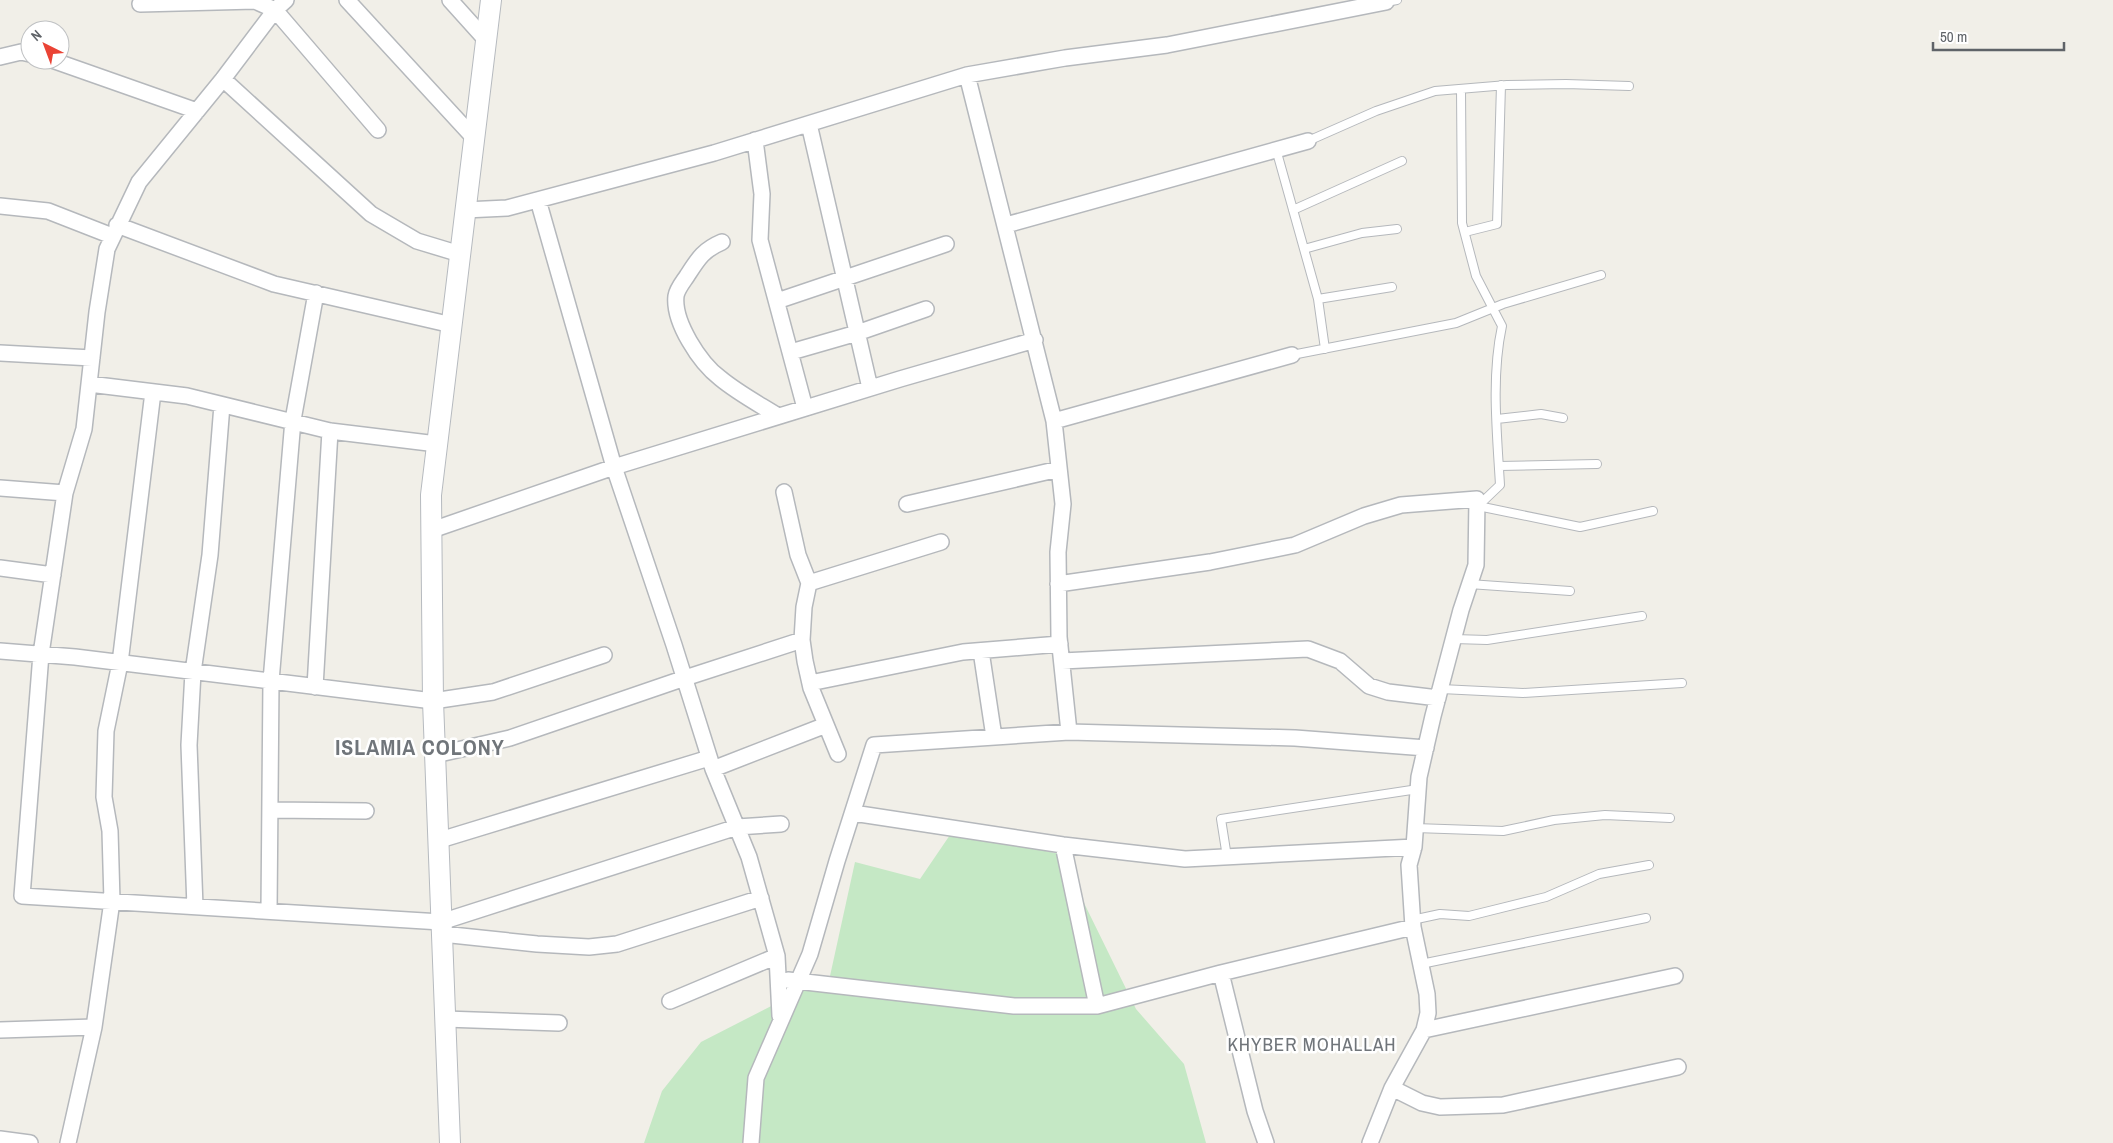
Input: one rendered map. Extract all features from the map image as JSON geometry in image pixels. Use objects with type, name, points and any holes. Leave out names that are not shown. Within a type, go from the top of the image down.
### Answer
[{"type":"street","points":[[347,0],[474,138]]},
{"type":"street","points":[[450,0],[486,40]]},
{"type":"street","points":[[450,1143],[444,1019],[440,840],[435,755],[431,494],[491,0]]},
{"type":"street","points":[[140,4],[256,1],[280,5],[378,130]]},
{"type":"street","points":[[465,210],[507,208],[538,200],[755,140],[967,75],[1065,58],[1167,45],[1392,1]]},
{"type":"street","points":[[280,5],[197,111],[138,182],[106,249],[84,429],[65,493],[41,654],[22,896],[269,911],[441,928],[546,945],[589,947],[617,944],[761,898]]},
{"type":"street","points":[[0,57],[20,52]]},
{"type":"street","points":[[70,66],[197,111]]},
{"type":"street","points":[[967,75],[1054,421],[1062,504],[1058,552],[1058,584],[1060,644],[1068,732]]},
{"type":"street","points":[[223,78],[371,214],[417,241],[460,254]]},
{"type":"street","points":[[809,124],[870,388]]},
{"type":"street","points":[[755,140],[762,194],[760,240],[805,408]]},
{"type":"street","points":[[1006,225],[1308,141]]},
{"type":"street","points":[[538,200],[614,467],[711,763],[737,827],[761,898],[777,956],[780,1020]]},
{"type":"street","points":[[0,206],[48,211],[115,231],[274,284],[452,325]]},
{"type":"street","points":[[722,242],[707,249],[676,293],[676,306],[680,322],[699,355],[720,379],[778,416]]},
{"type":"street","points":[[777,301],[946,244]]},
{"type":"street","points":[[269,911],[271,681],[293,420],[316,294]]},
{"type":"street","points":[[791,352],[858,333],[926,309]]},
{"type":"street","points":[[432,530],[614,467],[870,388],[1035,340]]},
{"type":"street","points":[[0,353],[92,358]]},
{"type":"street","points":[[1054,421],[1292,355]]},
{"type":"street","points":[[89,384],[187,396],[293,420],[330,431],[437,444]]},
{"type":"street","points":[[68,1143],[94,1027],[112,902],[110,831],[104,797],[106,731],[120,663],[153,392]]},
{"type":"street","points":[[195,906],[189,745],[193,672],[210,555],[222,405]]},
{"type":"street","points":[[315,686],[330,431]]},
{"type":"street","points":[[907,504],[1059,469]]},
{"type":"street","points":[[0,488],[65,493]]},
{"type":"street","points":[[784,492],[798,555],[809,583],[802,640],[810,683],[838,754]]},
{"type":"street","points":[[1058,584],[1210,562],[1295,545],[1364,516],[1401,505],[1477,499],[1476,565],[1469,584],[1426,748],[1418,789],[1414,847],[1409,865],[1413,924],[1427,994],[1428,1013],[1424,1030],[1392,1088],[1370,1143]]},
{"type":"street","points":[[809,583],[941,542]]},
{"type":"street","points":[[0,568],[53,574]]},
{"type":"street","points":[[435,755],[510,738],[684,678],[802,640]]},
{"type":"street","points":[[810,683],[963,652],[1060,644]]},
{"type":"street","points":[[1062,661],[1308,649],[1340,661],[1369,686],[1388,692],[1439,694]]},
{"type":"street","points":[[0,651],[120,663],[434,701],[493,692],[604,655]]},
{"type":"street","points":[[981,651],[994,737]]},
{"type":"street","points":[[440,840],[711,763],[826,725]]},
{"type":"street","points":[[751,1143],[756,1078],[810,954],[874,745],[1068,732],[1295,738],[1426,748]]},
{"type":"street","points":[[270,810],[366,811]]},
{"type":"street","points":[[853,813],[1063,845],[1184,859],[1414,847]]},
{"type":"street","points":[[441,928],[737,827],[781,824]]},
{"type":"street","points":[[1063,845],[1097,1006]]},
{"type":"street","points":[[778,979],[1014,1006],[1097,1006],[1413,924]]},
{"type":"street","points":[[670,1002],[777,956]]},
{"type":"street","points":[[1221,973],[1255,1111],[1266,1143]]},
{"type":"street","points":[[1424,1030],[1675,976]]},
{"type":"street","points":[[444,1019],[559,1023]]},
{"type":"street","points":[[0,1030],[94,1027]]},
{"type":"street","points":[[1392,1088],[1422,1103],[1440,1107],[1503,1105],[1678,1067]]},
{"type":"street","points":[[0,1139],[30,1143]]},
{"type":"lane","points":[[1308,141],[1376,111],[1435,91],[1500,85],[1566,84],[1629,86]]},
{"type":"lane","points":[[1465,232],[1497,224],[1500,85]]},
{"type":"lane","points":[[1460,88],[1462,222],[1476,276],[1502,326],[1498,346],[1497,419],[1500,485],[1478,506]]},
{"type":"lane","points":[[1276,150],[1318,299],[1325,349]]},
{"type":"lane","points":[[1293,210],[1402,161]]},
{"type":"lane","points":[[1304,249],[1362,233],[1397,229]]},
{"type":"lane","points":[[1292,355],[1456,323],[1492,308],[1601,276]]},
{"type":"lane","points":[[1318,299],[1392,287]]},
{"type":"lane","points":[[1497,419],[1541,414],[1563,418]]},
{"type":"lane","points":[[1499,466],[1597,464]]},
{"type":"lane","points":[[1478,506],[1580,527],[1653,511]]},
{"type":"lane","points":[[1469,584],[1570,591]]},
{"type":"lane","points":[[1454,639],[1487,640],[1642,616]]},
{"type":"lane","points":[[1439,694],[1523,692],[1682,683]]},
{"type":"lane","points":[[1227,857],[1221,819],[1418,789]]},
{"type":"lane","points":[[1415,828],[1502,831],[1554,820],[1605,815],[1670,818]]},
{"type":"lane","points":[[1413,924],[1440,914],[1469,916],[1546,897],[1599,874],[1649,865]]},
{"type":"lane","points":[[1421,964],[1646,918]]},
{"type":"green space","points":[[952,832],[1060,854],[1136,1009],[1184,1064],[1206,1143],[644,1143],[662,1091],[701,1042],[830,976],[855,862],[920,879]]},
{"type":"district","name":"ISLAMIA COLONY","points":[[420,747]]},
{"type":"district","name":"KHYBER MOHALLAH","points":[[1312,1044]]}]
